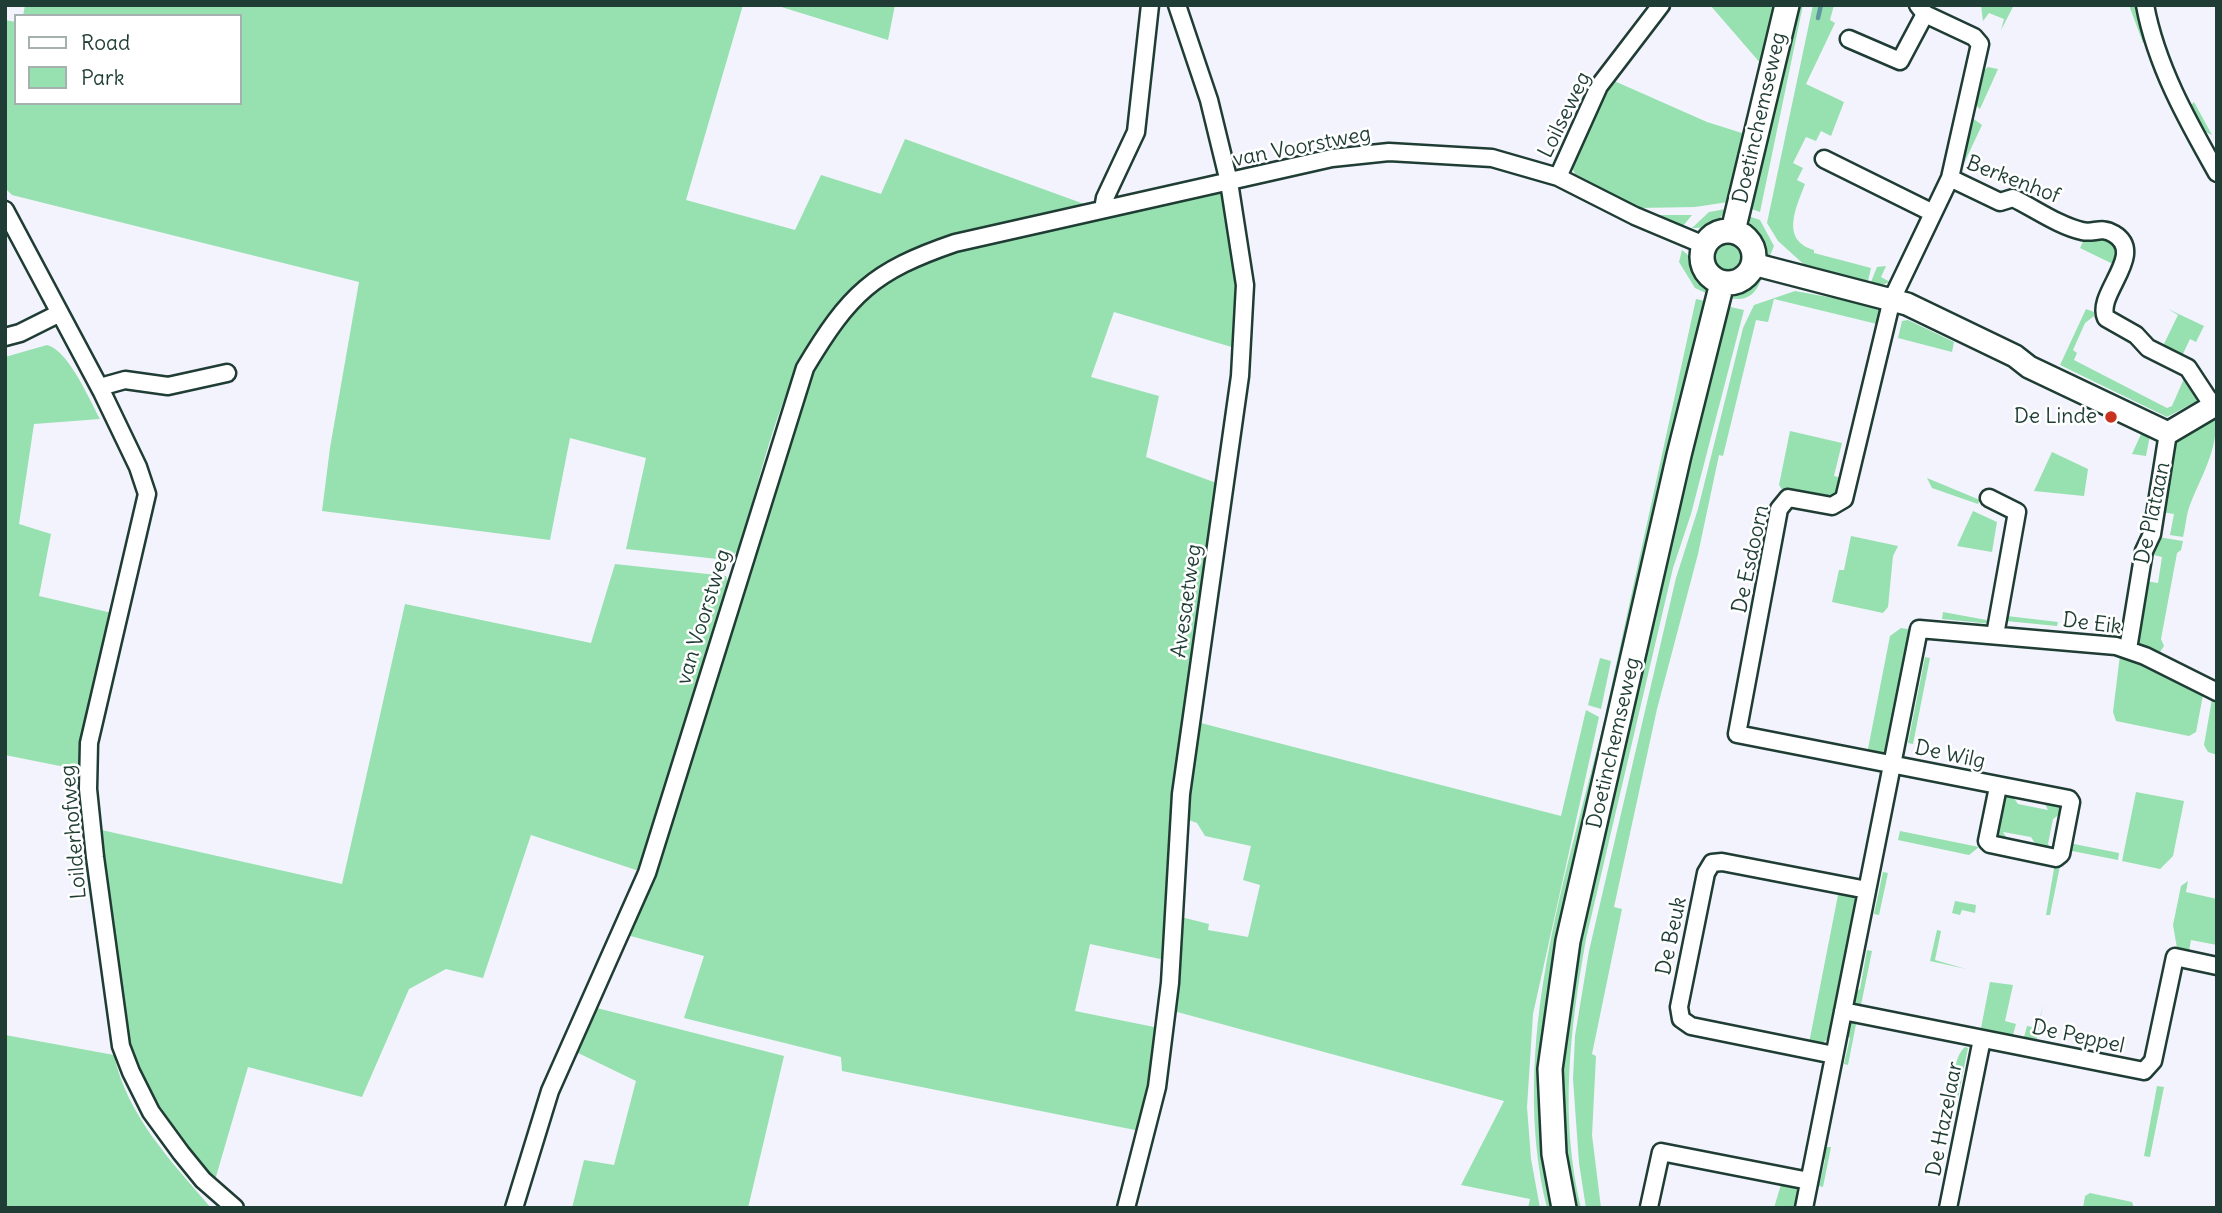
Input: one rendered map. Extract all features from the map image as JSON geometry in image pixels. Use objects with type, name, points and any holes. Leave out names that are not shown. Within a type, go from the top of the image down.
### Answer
[{"type":"main road","name":"Doetinchemseweg","points":[[1733,231],[1787,5]]},
{"type":"main road","points":[[1721,231],[1733,231],[1750,243],[1753,264],[1746,275],[1735,282],[1722,283],[1711,278],[1701,257],[1704,245],[1721,231]]},
{"type":"main road","name":"Doetinchemseweg","points":[[1564,1208],[1554,1154],[1550,1069],[1566,954],[1679,455],[1722,283]]},
{"type":"street","points":[[1103,209],[1105,198],[1136,132],[1150,5]]},
{"type":"street","name":"Avesaetweg","points":[[1126,1208],[1157,1087],[1170,983],[1181,794],[1240,376],[1245,285],[1229,182],[1209,100],[1177,5]]},
{"type":"street","name":"Loilseweg","points":[[1558,177],[1600,86],[1661,5]]},
{"type":"street","points":[[2145,5],[2152,37],[2170,83],[2217,173]]},
{"type":"street","name":"Berkenhof","points":[[1849,39],[1900,61],[1921,10],[1974,37],[1980,44],[1950,178],[1892,299]]},
{"type":"street","name":"van Voorstweg","points":[[514,1208],[550,1091],[647,873],[805,368],[847,303],[876,279],[912,258],[955,243],[1332,158],[1389,152],[1492,158],[1558,177],[1635,216],[1704,245]]},
{"type":"street","points":[[1825,159],[1933,213]]},
{"type":"street","name":"Berkenhof","points":[[1950,178],[2000,202],[2013,198],[2081,231],[2099,228],[2116,235],[2122,242],[2124,254],[2121,270],[2104,306],[2106,318],[2136,335],[2148,348],[2188,368],[2215,405]]},
{"type":"street","name":"Loilderhofweg","points":[[5,210],[58,314],[100,387],[138,467],[147,494],[89,743],[88,789],[95,857],[121,1045],[151,1112],[204,1180],[235,1208]]},
{"type":"street","points":[[1753,264],[1892,299],[1918,309],[2015,356],[2029,367],[2168,433]]},
{"type":"street","name":"De Esdoorn","points":[[1892,299],[1844,499],[1832,506],[1788,498],[1779,509],[1737,734],[1893,764]]},
{"type":"street","points":[[5,337],[20,333],[58,314]]},
{"type":"street","points":[[100,387],[125,380],[168,386],[227,373]]},
{"type":"street","name":"De Plataan","points":[[2128,649],[2144,551],[2152,534],[2168,433],[2215,405]]},
{"type":"street","points":[[1989,498],[2017,512],[1995,635]]},
{"type":"street","name":"De Eik","points":[[1893,764],[1919,629],[2128,649],[2217,692]]},
{"type":"street","points":[[1804,1208],[1893,764]]},
{"type":"street","name":"De Wilg","points":[[1893,764],[2069,799],[2071,802],[2061,854],[2056,858],[1990,844],[1987,841],[1998,787]]},
{"type":"street","name":"De Beuk","points":[[1834,1055],[1691,1026],[1681,1019],[1679,1007],[1706,873],[1712,863],[1722,862],[1867,890]]},
{"type":"street","name":"De Peppel","points":[[1843,1011],[2140,1072],[2149,1069],[2153,1061],[2175,957],[2217,965]]},
{"type":"street","name":"De Hazelaar","points":[[1948,1208],[1982,1040]]},
{"type":"street","points":[[1649,1207],[1661,1152],[1809,1181]]},
{"type":"green space","points":[[25,5],[743,5],[686,200],[795,230],[821,175],[881,194],[905,139],[1087,205],[946,238],[901,255],[864,278],[834,309],[810,344],[791,383],[775,425],[739,550],[727,560],[626,549],[646,458],[570,438],[550,540],[322,511],[330,448],[359,282],[12,195],[5,188],[5,20],[14,22],[14,105],[242,105],[242,14],[23,14]]},
{"type":"green space","points":[[775,5],[895,5],[888,40]]},
{"type":"green space","points":[[1710,5],[1778,5],[1762,65]]},
{"type":"green space","points":[[1794,5],[1803,5],[1760,212],[1749,208]]},
{"type":"green space","points":[[1813,5],[1834,5],[1830,20],[1835,23],[1806,84],[1844,102],[1831,136],[1821,131],[1816,141],[1806,137],[1793,163],[1803,168],[1797,180],[1805,184],[1795,213],[1794,231],[1797,239],[1814,250],[1814,253],[1871,268],[1868,281],[1811,266],[1809,269],[1778,241],[1767,223]]},
{"type":"green space","points":[[1981,5],[2014,5],[2001,30],[2004,19],[1989,13],[1983,21]]},
{"type":"green space","points":[[2129,5],[2138,5],[2147,41],[2143,43]]},
{"type":"green space","points":[[1988,67],[1998,69],[1980,109],[1974,103],[1980,74]]},
{"type":"green space","points":[[1612,80],[1707,122],[1745,134],[1728,202],[1695,207],[1639,208],[1575,174],[1572,167],[1590,115]]},
{"type":"green space","points":[[2194,102],[2212,135],[2201,130],[2189,107]]},
{"type":"green space","points":[[1971,117],[1982,125],[1959,174]]},
{"type":"green space","points":[[1222,190],[1227,203],[1238,287],[1235,348],[1114,312],[1091,377],[1159,396],[1146,457],[1219,484],[1173,805],[1165,960],[1090,944],[1075,1011],[1159,1028],[1140,1131],[842,1071],[841,1057],[684,1018],[704,956],[627,935],[802,393],[826,347],[854,310],[872,295],[913,268],[937,257]]},
{"type":"green space","points":[[1726,209],[1712,224],[1692,228],[1709,212]]},
{"type":"green space","points":[[1657,215],[1692,215],[1683,226]]},
{"type":"green space","points":[[1748,216],[1760,220],[1774,246],[1769,258],[1759,249]]},
{"type":"green space","points":[[2097,233],[2118,246],[2117,266],[2080,248],[2085,238]]},
{"type":"green space","points":[[1726,240],[1737,244],[1741,255],[1737,266],[1726,270],[1715,266],[1711,255],[1715,244]]},
{"type":"green space","points":[[1682,250],[1698,269],[1706,293],[1695,288],[1679,262]]},
{"type":"green space","points":[[1886,266],[1881,277],[1890,282],[1882,285],[1871,282],[1877,267]]},
{"type":"green space","points":[[1751,279],[1761,280],[1753,293],[1745,298],[1729,298],[1734,288]]},
{"type":"green space","points":[[1795,291],[1872,305],[1879,310],[1877,324],[1774,299],[1768,322],[1756,320],[1723,456],[1719,455],[1698,554],[1657,709],[1614,907],[1622,909],[1592,1054],[1596,1056],[1592,1135],[1601,1208],[1586,1208],[1579,1163],[1573,1079],[1575,1036],[1589,951],[1676,578],[1698,509],[1743,328],[1754,305]]},
{"type":"green space","points":[[1696,299],[1705,301],[1615,710],[1606,711]]},
{"type":"green space","points":[[1726,306],[1744,310],[1691,514],[1673,568],[1586,939],[1575,1006],[1569,1073],[1570,1140],[1581,1208],[1572,1208],[1560,1129],[1561,1033],[1600,837]]},
{"type":"green space","points":[[2086,309],[2094,312],[2094,316],[2085,323],[2073,350],[2077,353],[2074,360],[2167,408],[2172,406],[2186,374],[2192,382],[2197,401],[2167,417],[2060,365]]},
{"type":"green space","points":[[2168,309],[2204,326],[2196,342],[2190,339],[2181,358],[2162,348],[2178,315]]},
{"type":"green space","points":[[1908,320],[1954,342],[1952,352],[1898,338],[1902,321]]},
{"type":"green space","points":[[47,345],[63,356],[71,366],[100,419],[34,424],[19,524],[51,534],[39,596],[112,613],[80,770],[5,755],[5,357]]},
{"type":"green space","points":[[2214,414],[2216,426],[2212,452],[2188,511],[2183,537],[2170,535],[2174,514],[2162,512],[2174,446],[2178,436]]},
{"type":"green space","points":[[1790,431],[1842,443],[1834,476],[1845,479],[1840,492],[1833,498],[1783,491],[1779,485]]},
{"type":"green space","points":[[2142,432],[2150,435],[2146,456],[2132,454]]},
{"type":"green space","points":[[2052,452],[2088,469],[2084,496],[2034,491]]},
{"type":"green space","points":[[1927,478],[1980,500],[1978,504],[1932,488]]},
{"type":"green space","points":[[1973,511],[1997,522],[1992,552],[1957,546]]},
{"type":"green space","points":[[1851,536],[1898,546],[1893,556],[1888,607],[1883,613],[1832,602],[1839,570],[1844,570]]},
{"type":"green space","points":[[2158,537],[2183,541],[2181,550],[2177,553],[2161,639],[2164,646],[2158,655],[2141,645],[2137,637],[2145,581],[2158,583],[2162,557],[2150,554]]},
{"type":"green space","points":[[615,564],[726,576],[730,587],[639,871],[531,835],[483,978],[446,969],[409,989],[362,1097],[248,1067],[215,1180],[201,1167],[133,1067],[97,829],[342,884],[405,604],[591,643]]},
{"type":"green space","points":[[1943,612],[1992,621],[1992,624],[1942,619]]},
{"type":"green space","points":[[2007,616],[2058,622],[2057,626],[2006,621]]},
{"type":"green space","points":[[1901,628],[1913,630],[1888,748],[1881,754],[1867,754],[1890,636]]},
{"type":"green space","points":[[2120,655],[2203,695],[2196,732],[2189,736],[2116,721],[2113,712]]},
{"type":"green space","points":[[1925,657],[1930,658],[1913,744],[1908,743]]},
{"type":"green space","points":[[1600,658],[1611,661],[1601,709],[1588,705]]},
{"type":"green space","points":[[2212,699],[2217,701],[2217,755],[2208,752],[2204,745]]},
{"type":"green space","points":[[1586,710],[1599,717],[1533,1014],[1527,1107],[1531,1159],[1540,1208],[1528,1208],[1530,1199],[1461,1185],[1504,1101],[1170,1010],[1177,916],[1209,924],[1208,930],[1248,937],[1260,885],[1243,880],[1251,846],[1205,836],[1197,823],[1183,818],[1193,721],[1561,816]]},
{"type":"green space","points":[[1604,721],[1611,726],[1567,911],[1556,1208],[1547,1208],[1537,1147],[1534,1086],[1538,1024],[1559,901]]},
{"type":"green space","points":[[2003,790],[2009,791],[2018,804],[2048,810],[2042,798],[2060,802],[2066,810],[2053,819],[2048,844],[2050,847],[2059,842],[2056,849],[2039,850],[2031,837],[2003,832],[2011,845],[1995,841]]},
{"type":"green space","points":[[2136,792],[2184,801],[2173,856],[2160,869],[2122,861]]},
{"type":"green space","points":[[1900,831],[1979,847],[1969,855],[1898,840]]},
{"type":"green space","points":[[2069,843],[2119,853],[2118,860],[2067,850]]},
{"type":"green space","points":[[2055,863],[2060,866],[2050,915],[2046,915]]},
{"type":"green space","points":[[1883,872],[1888,873],[1879,915],[1874,914]]},
{"type":"green space","points":[[2188,881],[2186,892],[2217,899],[2217,945],[2191,940],[2189,951],[2177,948],[2173,925],[2181,886]]},
{"type":"green space","points":[[1839,890],[1853,895],[1857,902],[1832,1035],[1823,1043],[1809,1043]]},
{"type":"green space","points":[[1955,901],[1976,905],[1975,913],[1962,910],[1960,915],[1952,913]]},
{"type":"green space","points":[[1937,930],[1941,931],[1935,960],[1966,969],[1930,961]]},
{"type":"green space","points":[[1867,950],[1872,951],[1860,1010],[1852,1000],[1853,994],[1860,989]]},
{"type":"green space","points":[[1990,982],[2013,985],[2005,1021],[2016,1024],[2013,1035],[1981,1028]]},
{"type":"green space","points":[[2043,1004],[2037,1039],[2024,1037],[2027,1026],[2038,1028]]},
{"type":"green space","points":[[593,1007],[784,1056],[748,1208],[572,1208],[584,1160],[614,1165],[636,1081],[574,1051]]},
{"type":"green space","points":[[1857,1019],[1848,1065],[1844,1064],[1850,1038],[1845,1032],[1849,1024]]},
{"type":"green space","points":[[5,1035],[114,1055],[120,1077],[140,1118],[211,1208],[5,1208]]},
{"type":"green space","points":[[1965,1047],[1968,1048],[1958,1098],[1952,1097],[1956,1064]]},
{"type":"green space","points":[[2157,1086],[2164,1087],[2150,1157],[2144,1156]]},
{"type":"green space","points":[[1831,1147],[1823,1187],[1819,1186],[1825,1160],[1821,1153]]},
{"type":"green space","points":[[1782,1181],[1800,1185],[1795,1208],[1774,1208]]},
{"type":"green space","points":[[2090,1193],[2132,1202],[2134,1208],[2083,1208],[2085,1196]]},
{"type":"waterway","points":[[1818,18],[1821,5]]},
{"type":"place","name":"De Linde","points":[[2111,417]]}]
